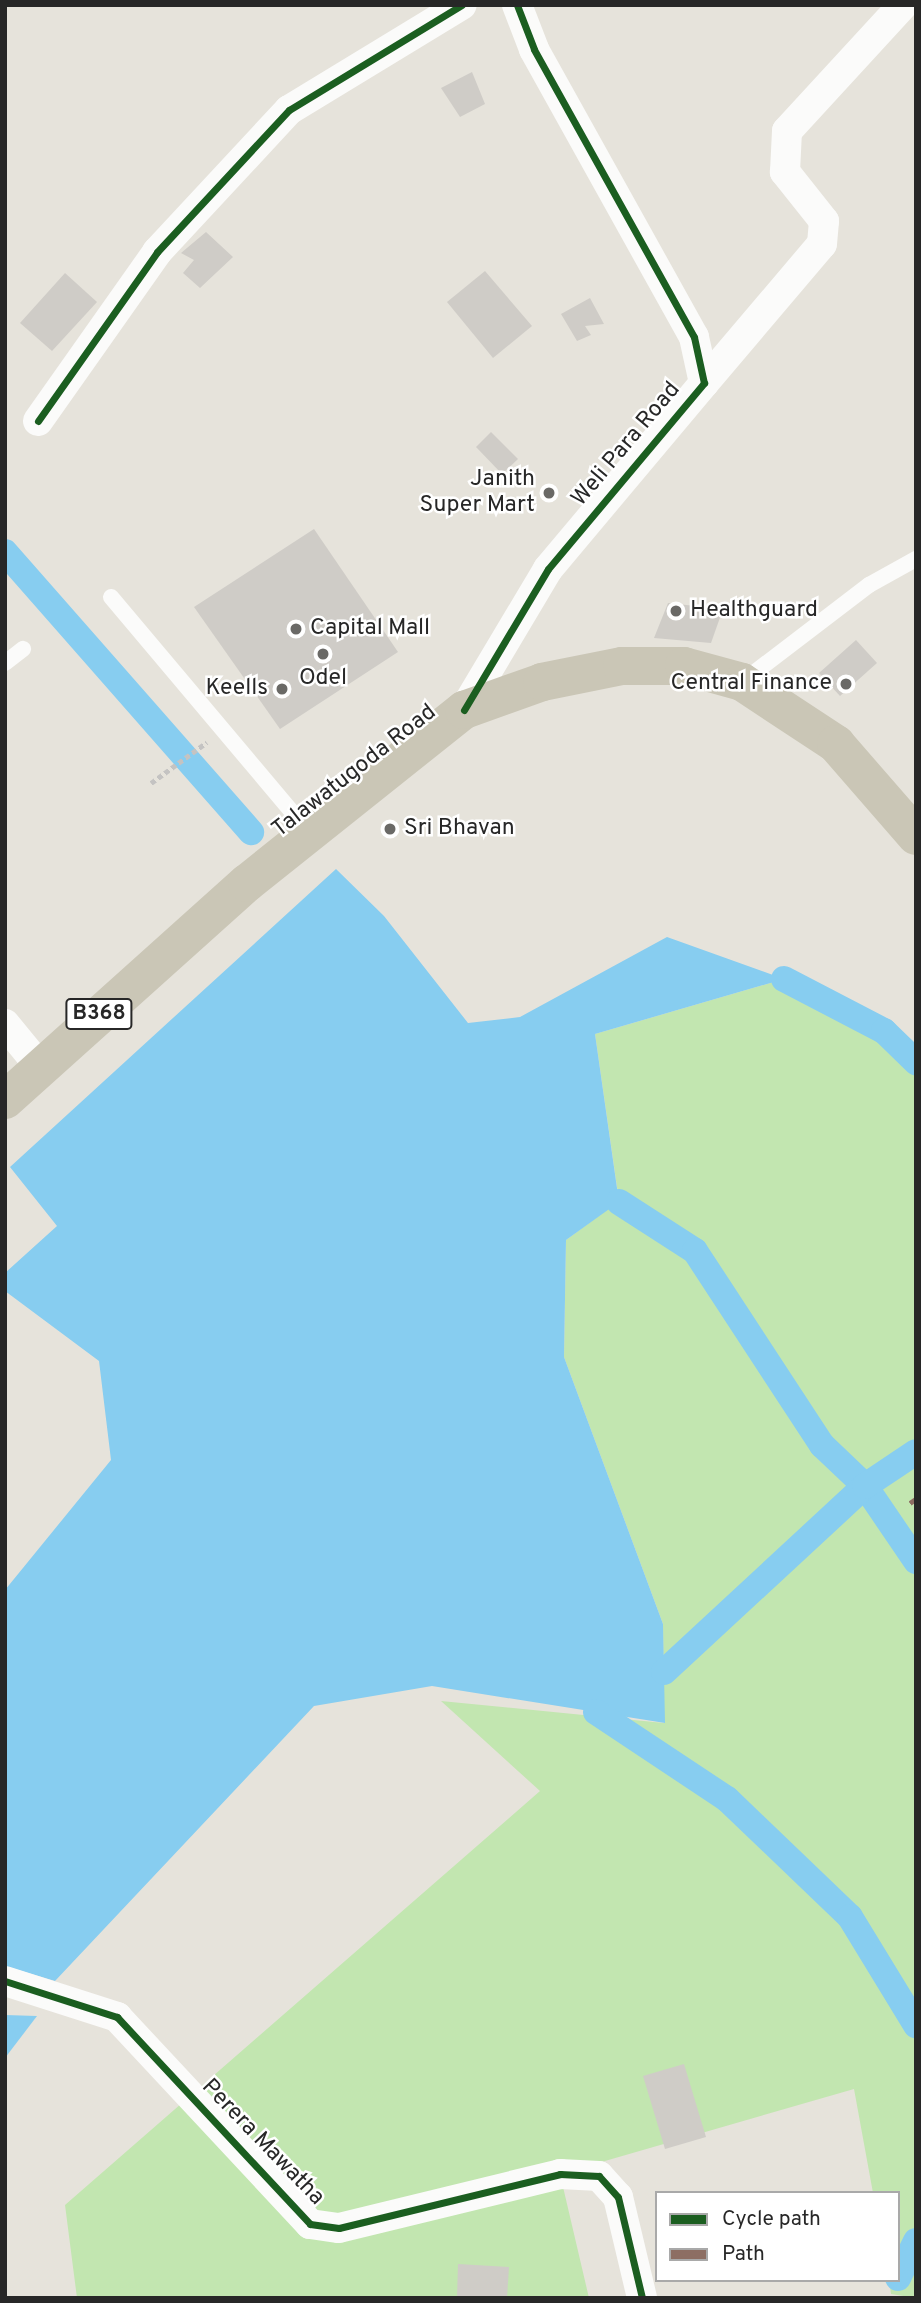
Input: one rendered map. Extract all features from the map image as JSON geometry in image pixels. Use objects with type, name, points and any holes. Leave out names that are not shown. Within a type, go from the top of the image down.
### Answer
[{"type":"main road","name":"Talawatugoda Road","points":[[5,1100],[309,832],[464,710],[542,682],[622,666],[684,666],[741,682],[836,744],[914,831]]},
{"type":"street","points":[[38,421],[157,252],[289,110],[462,5]]},
{"type":"street","name":"Weli Para Road","points":[[464,710],[548,569],[704,383],[694,337],[534,49],[517,5]]},
{"type":"street","points":[[704,383],[822,244],[824,221],[785,172],[787,131],[903,5]]},
{"type":"street","points":[[5,1024],[41,1068]]},
{"type":"street","name":"Perera Mawatha","points":[[5,1981],[117,2017],[310,2224],[339,2228],[560,2174],[599,2176],[618,2197],[642,2298]]},
{"type":"lane","points":[[741,682],[869,585],[916,559]]},
{"type":"lane","points":[[111,597],[309,832]]},
{"type":"lane","points":[[5,663],[23,649]]},
{"type":"path","points":[[151,783],[213,738]]},
{"type":"green space","points":[[784,979],[884,1031],[916,1062],[916,2298],[891,2294],[889,2282],[900,2282],[900,2191],[873,2191],[854,2089],[560,2174],[589,2298],[77,2298],[65,2205],[540,1791],[441,1701],[664,1723],[663,1624],[564,1357],[566,1240],[619,1201],[595,1034]]},
{"type":"water","points":[[336,869],[384,916],[468,1023],[520,1017],[667,937],[784,979],[595,1034],[619,1202],[566,1240],[564,1357],[663,1624],[665,1723],[432,1686],[314,1706],[55,1981],[5,1966],[5,1590],[111,1460],[99,1361],[5,1291],[5,1273],[57,1226],[10,1167]]},
{"type":"water","points":[[5,2015],[37,2016],[5,2058]]},
{"type":"building","points":[[472,72],[485,104],[460,117],[441,88]]},
{"type":"building","points":[[206,232],[233,257],[200,288],[183,273],[194,260],[181,253]]},
{"type":"building","points":[[485,271],[532,326],[493,358],[447,302]]},
{"type":"building","points":[[65,273],[97,302],[52,351],[20,323]]},
{"type":"building","points":[[590,298],[604,324],[585,326],[591,335],[577,341],[561,314]]},
{"type":"building","points":[[491,432],[518,459],[502,474],[476,447]]},
{"type":"building","name":"Capital Mall","points":[[314,529],[398,652],[280,729],[194,607]]},
{"type":"building","points":[[668,603],[723,609],[711,643],[654,638]]},
{"type":"building","points":[[856,640],[877,663],[840,696],[819,673]]},
{"type":"building","points":[[684,2064],[706,2137],[665,2149],[643,2076]]},
{"type":"building","points":[[458,2264],[509,2267],[507,2298],[457,2298]]},
{"type":"waterway","points":[[5,552],[251,832]]},
{"type":"waterway","points":[[784,979],[884,1031],[916,1062]]},
{"type":"waterway","points":[[619,1202],[695,1251],[822,1445],[865,1486],[916,1561]]},
{"type":"waterway","points":[[664,1672],[865,1486],[916,1452]]},
{"type":"waterway","points":[[596,1712],[727,1799],[850,1917],[916,2025]]},
{"type":"waterway","points":[[900,2274],[916,2241]]},
{"type":"marked path","points":[[910,1503],[916,1499]]},
{"type":"cycle path","points":[[38,421],[157,252],[289,110],[462,5]]},
{"type":"cycle path","points":[[464,710],[548,569],[704,383],[694,337],[534,49],[517,5]]},
{"type":"cycle path","points":[[5,1981],[117,2017],[310,2224],[339,2228],[560,2174],[599,2176],[618,2197],[642,2298]]},
{"type":"place","name":"Janith Super Mart","points":[[549,493]]},
{"type":"place","name":"Healthguard","points":[[676,611]]},
{"type":"place","name":"Capital Mall","points":[[296,629]]},
{"type":"place","name":"Odel","points":[[323,654]]},
{"type":"place","name":"Central Finance","points":[[846,684]]},
{"type":"place","name":"Keells","points":[[282,689]]},
{"type":"place","name":"Sri Bhavan","points":[[390,829]]}]
